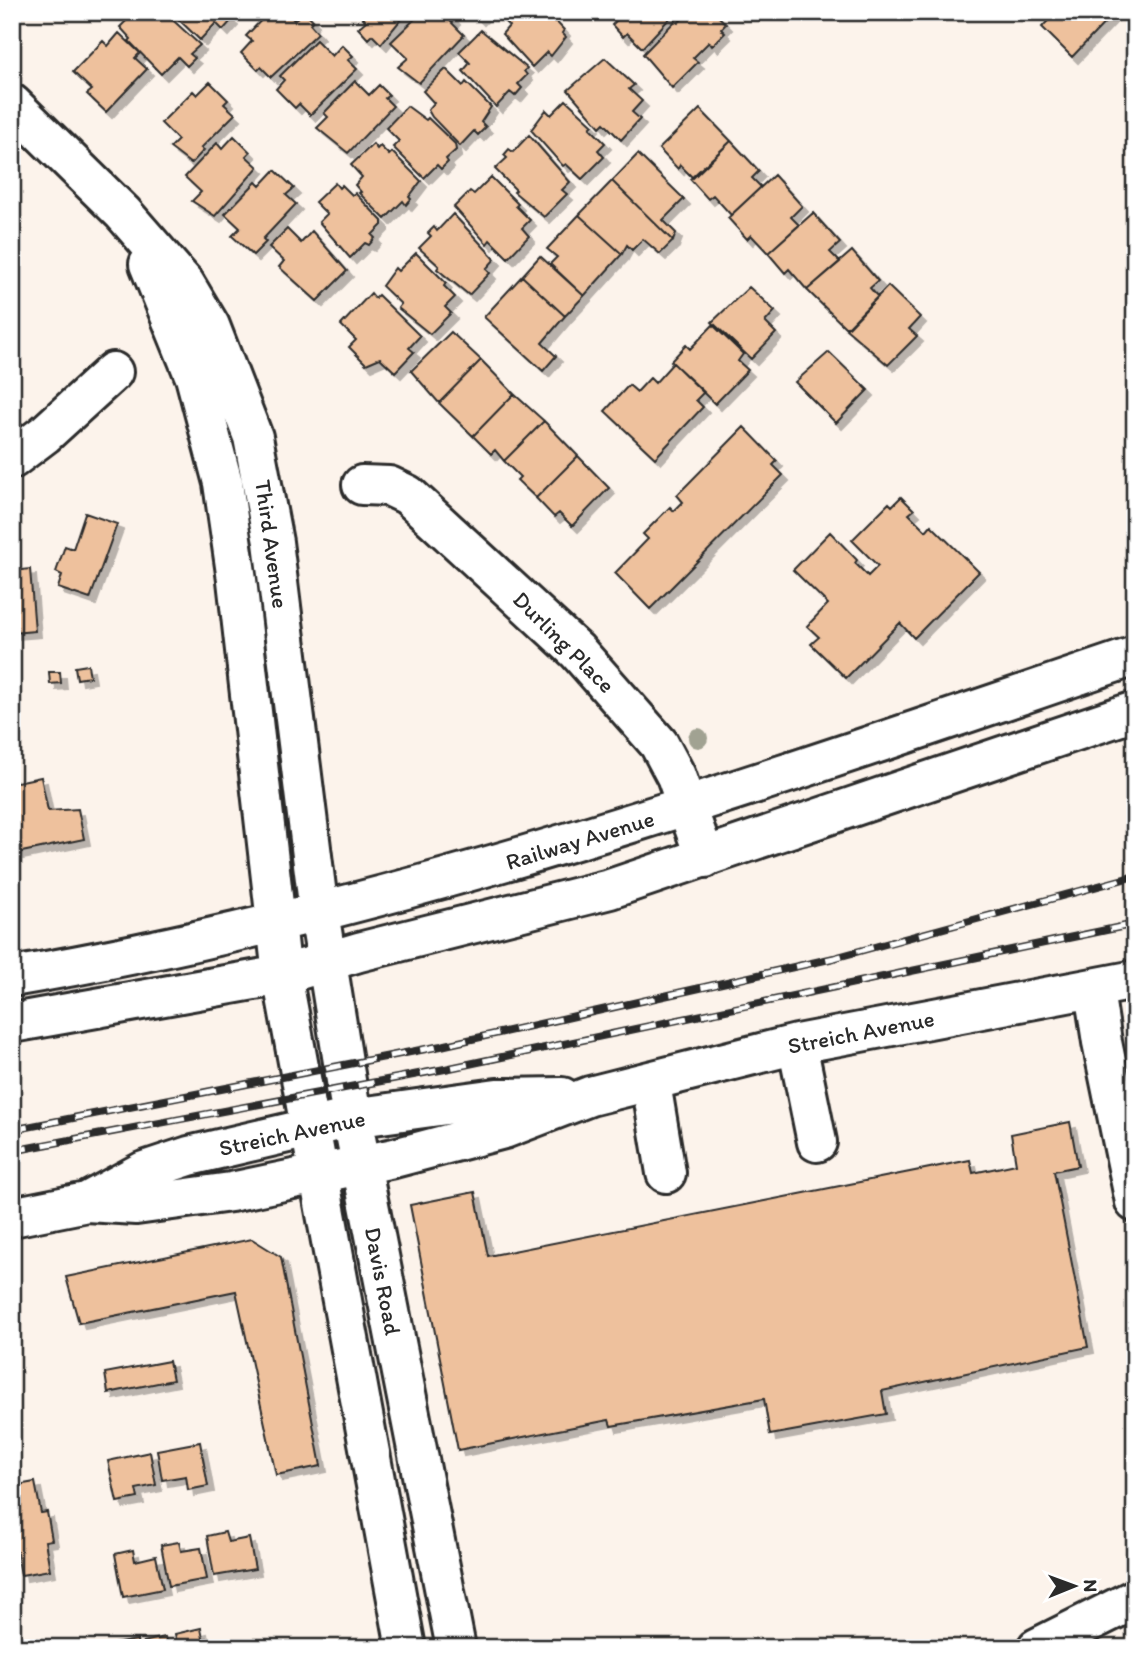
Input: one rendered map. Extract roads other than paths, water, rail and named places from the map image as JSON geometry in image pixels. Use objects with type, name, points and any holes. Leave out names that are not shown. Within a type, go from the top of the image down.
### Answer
[{"type":"main road","name":"Third Avenue","points":[[12,104],[123,213],[185,284],[210,326],[253,437],[274,542],[319,912]]},
{"type":"main road","name":"Third Avenue","points":[[123,213],[161,289],[195,377],[213,434],[237,580],[275,923]]},
{"type":"main road","points":[[12,459],[45,434],[113,372]]},
{"type":"main road","name":"Durling Place","points":[[362,485],[389,486],[408,495],[577,651],[659,744],[676,776],[705,858]]},
{"type":"main road","name":"Railway Avenue","points":[[12,977],[275,923],[524,858],[686,807],[1135,656]]},
{"type":"main road","points":[[12,1023],[282,975],[327,961],[610,889],[1135,711]]},
{"type":"main road","name":"Davis Road","points":[[319,912],[360,1165],[456,1648]]},
{"type":"main road","name":"Davis Road","points":[[275,923],[282,975],[406,1648]]},
{"type":"main road","name":"Streich Avenue","points":[[12,1217],[87,1202],[136,1205],[232,1192],[360,1165],[504,1129],[590,1096],[652,1083],[797,1044],[1094,990],[1135,980]]},
{"type":"main road","points":[[1094,990],[1135,1202]]},
{"type":"main road","points":[[797,1044],[817,1142]]},
{"type":"main road","points":[[652,1083],[666,1173]]},
{"type":"main road","name":"Streich Avenue","points":[[87,1202],[144,1171],[178,1159],[352,1118],[497,1098],[590,1096]]},
{"type":"main road","points":[[1037,1648],[1135,1600]]},
{"type":"railway","points":[[12,1130],[441,1046],[834,958],[1135,876]]},
{"type":"railway","points":[[12,1151],[445,1069],[1135,924]]}]
